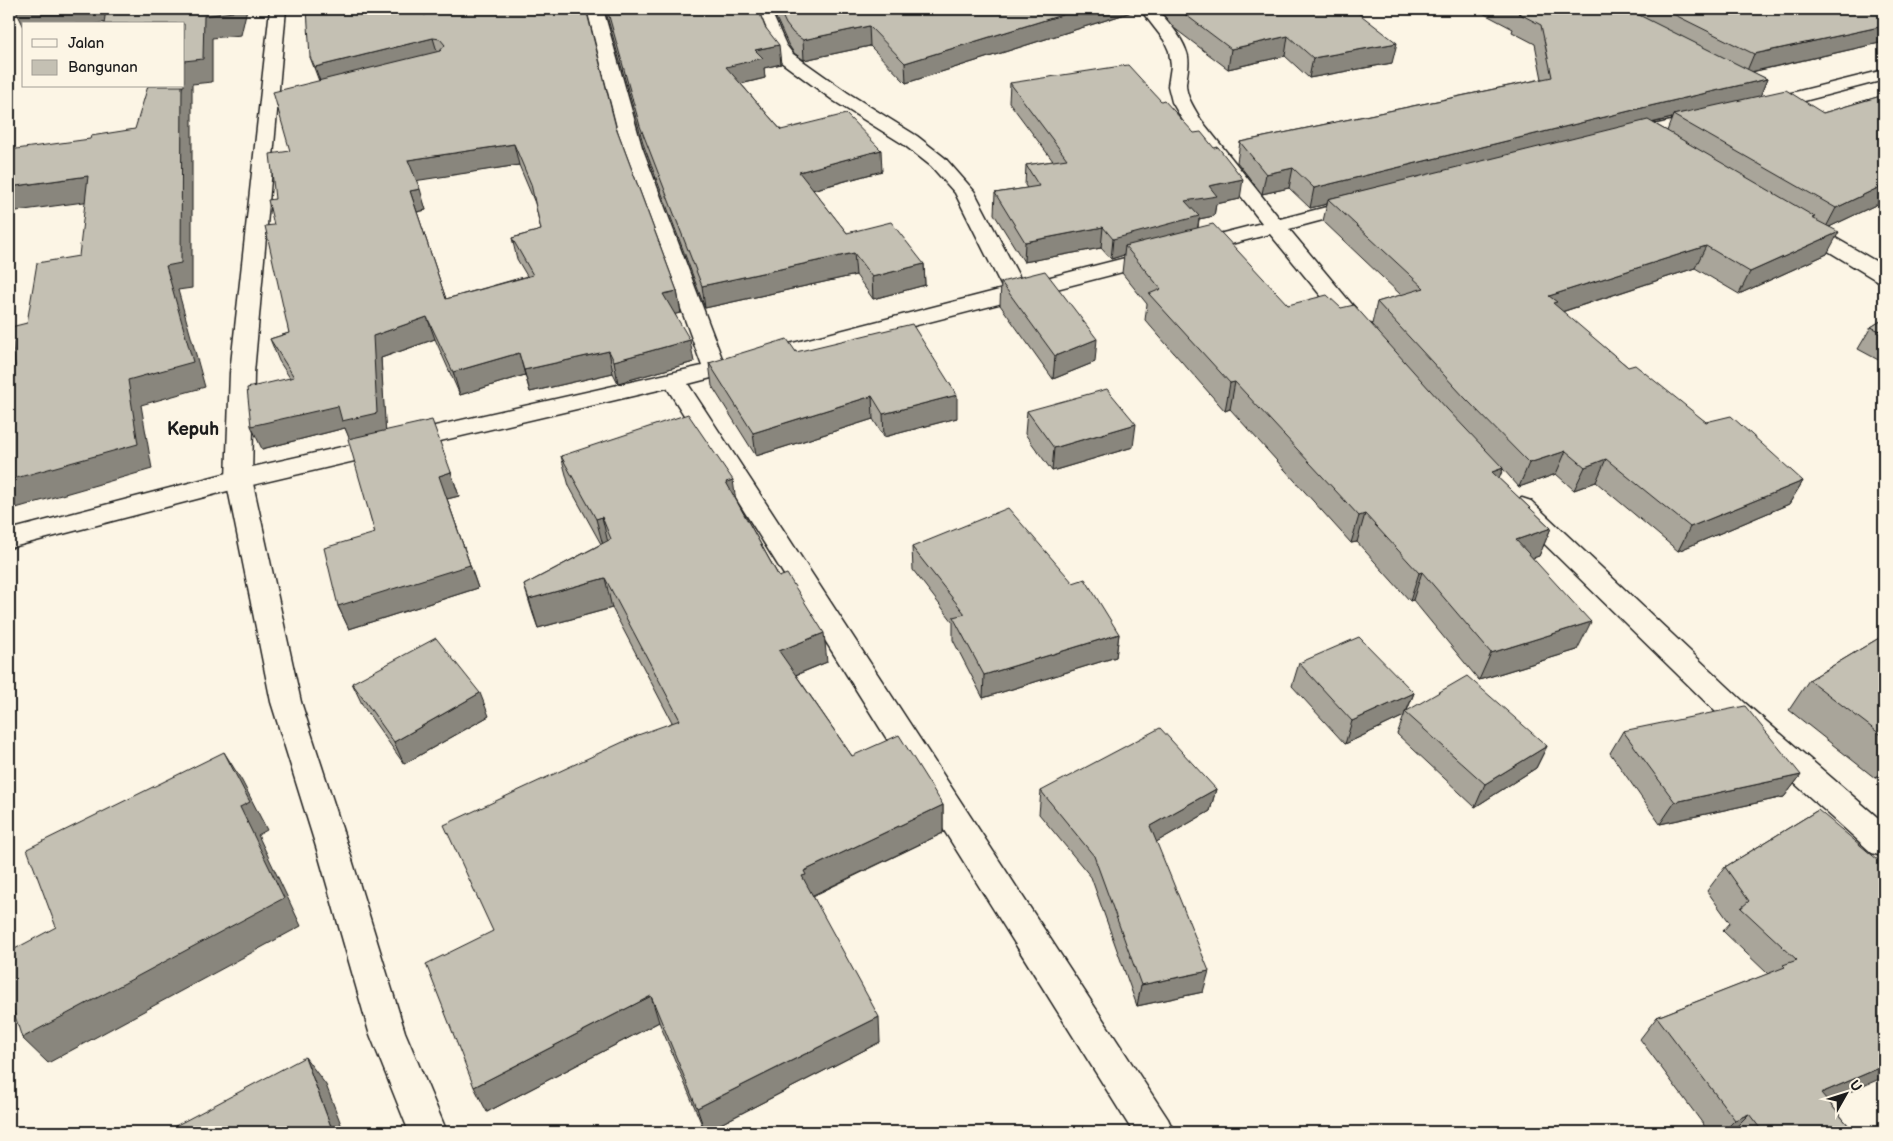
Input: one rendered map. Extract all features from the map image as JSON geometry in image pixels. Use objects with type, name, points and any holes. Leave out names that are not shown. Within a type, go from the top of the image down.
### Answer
[{"type":"street","points":[[278,9],[277,106],[242,373],[239,479],[286,702],[333,850],[387,1032],[428,1132]]},
{"type":"street","points":[[596,9],[632,147],[715,370]]},
{"type":"street","points":[[762,9],[778,46],[787,58],[842,97],[910,140],[938,162],[964,191],[1015,291]]},
{"type":"street","points":[[1148,9],[1172,39],[1178,51],[1180,66],[1176,86],[1193,122],[1274,225],[1381,353]]},
{"type":"street","points":[[1606,142],[1878,81]]},
{"type":"street","points":[[1758,88],[1784,101]]},
{"type":"street","points":[[1643,133],[1668,148]]},
{"type":"street","points":[[9,539],[239,479],[715,370],[1015,291],[1380,199]]},
{"type":"street","points":[[1779,214],[1884,275]]},
{"type":"street","points":[[673,379],[1155,1132]]},
{"type":"street","points":[[1507,492],[1734,711],[1884,843]]},
{"type":"building","points":[[106,9],[234,9],[233,12],[204,16],[203,59],[185,61],[185,22],[104,22]]},
{"type":"building","points":[[307,9],[421,9],[424,15],[458,9],[586,9],[616,127],[677,291],[663,294],[690,340],[614,361],[609,351],[524,370],[519,353],[453,372],[427,317],[373,336],[377,413],[342,421],[338,406],[251,426],[247,388],[294,377],[270,339],[289,333],[265,226],[274,225],[268,200],[275,199],[270,154],[290,151],[273,92],[440,51],[445,45],[440,39],[433,38],[315,67],[310,57]],"holes":[[[514,144],[531,184],[541,230],[512,238],[533,275],[446,299],[410,191],[420,189],[408,160]]]},
{"type":"building","points":[[607,9],[758,9],[765,27],[779,45],[755,50],[763,58],[726,67],[781,130],[846,114],[881,150],[799,172],[847,233],[891,222],[924,264],[872,277],[854,253],[702,286],[640,126]]},
{"type":"building","points":[[779,9],[1081,9],[905,63],[869,26],[803,40],[793,33],[786,24]]},
{"type":"building","points":[[1178,9],[1353,9],[1397,43],[1313,58],[1288,36],[1231,49]]},
{"type":"building","points":[[1516,9],[1627,9],[1767,79],[1314,188],[1293,168],[1266,174],[1240,142],[1552,77],[1541,25],[1518,13],[1522,12]]},
{"type":"building","points":[[1663,9],[1884,9],[1884,26],[1754,54]]},
{"type":"building","points":[[1128,65],[1194,133],[1201,132],[1214,148],[1218,147],[1243,179],[1209,186],[1217,196],[1185,201],[1199,216],[1113,239],[1103,227],[1025,242],[995,193],[1039,186],[1026,165],[1067,159],[1010,83]]},
{"type":"building","points":[[147,88],[182,88],[181,263],[166,266],[193,362],[128,380],[138,444],[9,480],[9,368],[15,366],[11,327],[27,323],[37,263],[79,256],[88,176],[9,187],[9,150],[90,139],[91,136],[135,129]]},
{"type":"building","points":[[1786,90],[1823,113],[1884,95],[1884,185],[1836,208],[1673,115]]},
{"type":"building","points":[[1648,120],[1815,217],[1812,218],[1839,232],[1750,272],[1706,246],[1549,296],[1557,302],[1553,303],[1628,367],[1635,365],[1706,422],[1731,416],[1803,481],[1690,527],[1606,459],[1585,467],[1566,451],[1529,463],[1465,398],[1377,302],[1424,288],[1328,199]]},
{"type":"building","points":[[1213,224],[1288,305],[1327,295],[1341,308],[1354,305],[1447,409],[1503,468],[1492,472],[1551,528],[1516,540],[1591,622],[1491,653],[1422,572],[1419,573],[1365,514],[1359,516],[1235,382],[1230,383],[1149,294],[1161,289],[1125,246]]},
{"type":"building","points":[[1045,271],[1097,339],[1055,356],[1001,282]]},
{"type":"building","points":[[1884,319],[1884,333],[1871,327]]},
{"type":"building","points":[[912,324],[957,395],[883,414],[872,396],[753,433],[709,363],[787,339],[796,352]]},
{"type":"building","points":[[1107,389],[1136,424],[1054,448],[1027,411]]},
{"type":"building","points":[[688,414],[733,480],[726,482],[779,577],[787,574],[824,633],[779,651],[852,756],[899,735],[943,805],[804,871],[806,875],[802,876],[879,1017],[697,1108],[651,996],[474,1087],[426,964],[493,931],[444,825],[638,735],[680,720],[605,578],[529,599],[524,585],[611,539],[602,517],[596,519],[561,456]]},
{"type":"building","points":[[432,420],[451,472],[439,476],[470,565],[338,606],[324,548],[375,533],[348,439]]},
{"type":"building","points":[[1008,508],[1073,583],[1085,579],[1119,634],[984,675],[953,617],[965,614],[912,547]]},
{"type":"building","points":[[1884,635],[1884,737],[1809,680]]},
{"type":"building","points":[[1359,637],[1414,693],[1352,721],[1299,663]]},
{"type":"building","points":[[436,638],[480,693],[394,742],[352,683]]},
{"type":"building","points":[[1467,676],[1547,746],[1485,784],[1405,712]]},
{"type":"building","points":[[1745,706],[1801,775],[1675,802],[1623,731]]},
{"type":"building","points":[[1160,728],[1216,789],[1150,826],[1209,971],[1141,985],[1094,856],[1041,791]]},
{"type":"building","points":[[224,752],[250,802],[240,807],[284,898],[22,1038],[9,997],[9,952],[56,927],[27,849]]},
{"type":"building","points":[[1818,810],[1884,865],[1884,1066],[1821,1093],[1854,1132],[1763,1132],[1749,1114],[1735,1120],[1657,1017],[1785,967],[1783,965],[1797,960],[1741,908],[1749,901],[1725,867]]},
{"type":"building","points":[[305,1057],[333,1132],[164,1132]]},
{"type":"district","name":"Kepuh","points":[[193,429]]}]
